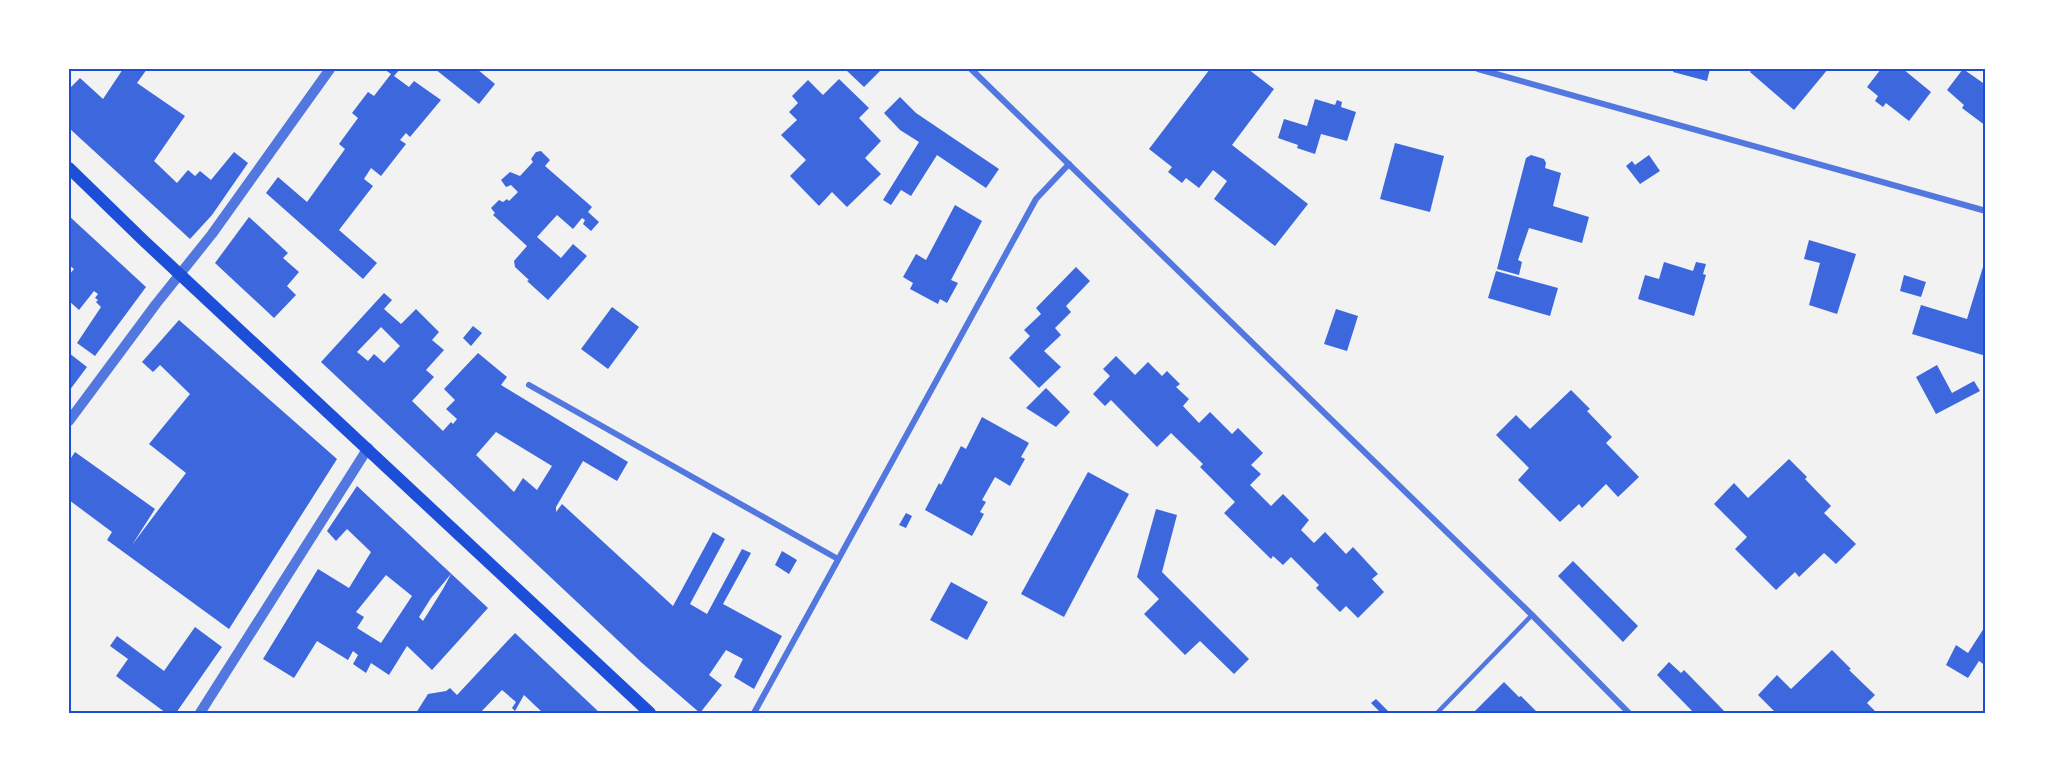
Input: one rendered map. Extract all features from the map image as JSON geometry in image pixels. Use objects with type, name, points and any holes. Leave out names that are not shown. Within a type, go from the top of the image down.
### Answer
[{"type":"main road","points":[[69,168],[650,713]]},
{"type":"street","points":[[69,421],[212,234],[330,69]]},
{"type":"street","points":[[972,69],[1532,615],[1629,713]]},
{"type":"street","points":[[1478,69],[1986,211]]},
{"type":"street","points":[[754,713],[1036,199],[1069,164]]},
{"type":"street","points":[[529,385],[838,559]]},
{"type":"street","points":[[200,713],[368,448]]},
{"type":"lane","points":[[1437,713],[1532,615]]},
{"type":"building","points":[[123,69],[147,69],[137,83],[185,116],[154,161],[177,183],[188,170],[195,176],[200,171],[211,180],[234,152],[248,163],[212,215],[190,239],[69,128],[69,89],[80,78],[103,99]]},
{"type":"building","points":[[384,69],[400,69],[394,76],[409,87],[414,81],[441,100],[410,137],[406,133],[400,140],[406,144],[381,176],[371,168],[364,179],[373,186],[339,230],[377,263],[363,279],[266,193],[278,177],[307,202],[345,149],[339,144],[358,118],[352,113],[368,92],[374,96],[391,74]]},
{"type":"building","points":[[435,69],[477,69],[495,84],[479,104]]},
{"type":"building","points":[[845,69],[878,69],[880,71],[864,87]]},
{"type":"building","points":[[1210,69],[1248,69],[1274,89],[1232,145],[1308,204],[1275,246],[1214,199],[1227,181],[1213,170],[1199,188],[1186,178],[1182,183],[1168,172],[1172,167],[1149,149]]},
{"type":"building","points":[[1674,69],[1710,69],[1707,81],[1673,72]]},
{"type":"building","points":[[1752,69],[1828,69],[1794,110],[1750,72]]},
{"type":"building","points":[[1881,69],[1903,69],[1931,92],[1909,121],[1886,103],[1883,107],[1875,101],[1878,96],[1867,87]]},
{"type":"building","points":[[1963,69],[1986,85],[1986,126],[1962,108],[1964,105],[1947,90]]},
{"type":"building","points":[[839,79],[869,108],[859,118],[881,141],[865,158],[881,174],[847,207],[832,192],[819,206],[790,176],[806,160],[781,135],[797,120],[789,112],[798,103],[792,96],[808,80],[823,95]]},
{"type":"building","points":[[900,97],[916,113],[999,169],[986,188],[937,155],[911,196],[901,190],[891,205],[883,200],[919,142],[900,130],[884,113]]},
{"type":"building","points":[[1315,99],[1335,105],[1337,100],[1342,102],[1341,107],[1356,112],[1347,141],[1321,134],[1315,154],[1278,138],[1284,119],[1307,126]]},
{"type":"building","points":[[1395,143],[1444,156],[1430,212],[1380,199]]},
{"type":"building","points":[[541,151],[550,160],[545,166],[592,207],[588,212],[599,222],[591,231],[583,224],[585,220],[582,218],[573,229],[557,215],[537,237],[561,258],[573,244],[587,256],[548,300],[515,267],[514,261],[527,246],[493,215],[495,213],[491,208],[499,200],[509,201],[518,192],[511,185],[506,187],[501,180],[510,172],[520,176],[533,162],[531,159],[536,152]]},
{"type":"building","points":[[1531,155],[1544,159],[1545,168],[1561,173],[1553,206],[1589,217],[1582,243],[1529,228],[1518,260],[1522,262],[1519,275],[1497,269],[1526,158]]},
{"type":"building","points":[[1649,155],[1660,171],[1640,184],[1626,166],[1632,161],[1635,165]]},
{"type":"building","points":[[955,205],[982,221],[951,280],[958,283],[947,303],[940,299],[938,304],[910,289],[913,283],[903,277],[916,254],[926,260]]},
{"type":"building","points":[[69,216],[146,287],[95,356],[77,343],[101,307],[95,298],[98,294],[94,291],[79,310],[69,301],[69,275],[74,269],[69,265]]},
{"type":"building","points":[[249,217],[288,253],[283,258],[299,272],[287,286],[296,295],[274,318],[215,263]]},
{"type":"building","points":[[1809,240],[1856,254],[1837,314],[1809,305],[1820,263],[1804,259]]},
{"type":"building","points":[[1986,257],[1986,356],[1912,334],[1921,305],[1967,319]]},
{"type":"building","points":[[1664,262],[1693,271],[1696,262],[1706,264],[1703,274],[1706,275],[1694,316],[1638,299],[1645,275],[1659,279]]},
{"type":"building","points":[[1076,267],[1090,281],[1066,306],[1071,312],[1055,328],[1061,335],[1044,351],[1061,367],[1039,388],[1009,358],[1030,336],[1024,330],[1041,314],[1036,308]]},
{"type":"building","points":[[1496,271],[1558,288],[1550,316],[1488,298]]},
{"type":"building","points":[[1904,275],[1926,282],[1921,297],[1900,291]]},
{"type":"building","points":[[384,293],[392,300],[384,309],[401,324],[416,309],[439,332],[432,340],[444,350],[426,370],[434,377],[412,401],[443,431],[457,419],[446,409],[455,400],[444,389],[478,353],[507,377],[501,385],[628,462],[617,481],[583,461],[556,507],[556,512],[562,504],[673,606],[713,532],[725,539],[690,604],[707,614],[742,549],[751,553],[723,604],[782,636],[754,689],[734,677],[743,659],[726,650],[709,675],[722,685],[700,713],[642,663],[321,362]],"holes":[[[381,327],[400,346],[384,363],[374,354],[368,361],[357,352]],[[496,432],[552,466],[537,490],[523,478],[514,492],[476,455]]]},
{"type":"building","points":[[612,307],[639,327],[608,369],[581,349]]},
{"type":"building","points":[[1336,309],[1358,316],[1347,351],[1324,344]]},
{"type":"building","points":[[179,320],[337,459],[229,629],[107,540],[112,532],[69,500],[69,461],[75,452],[155,509],[132,545],[186,473],[149,444],[190,394],[160,365],[153,372],[142,362]]},
{"type":"building","points":[[473,326],[482,333],[471,346],[463,338]]},
{"type":"building","points":[[69,353],[87,367],[69,391]]},
{"type":"building","points":[[1116,356],[1135,375],[1148,362],[1162,376],[1167,371],[1180,384],[1176,387],[1189,399],[1183,406],[1199,423],[1210,412],[1232,434],[1238,428],[1263,453],[1251,465],[1261,474],[1250,485],[1271,506],[1283,494],[1309,520],[1301,530],[1314,543],[1325,532],[1346,554],[1353,547],[1378,574],[1372,579],[1384,592],[1358,618],[1346,606],[1340,612],[1316,588],[1319,585],[1291,557],[1283,565],[1273,556],[1271,559],[1224,513],[1235,502],[1200,467],[1203,464],[1171,433],[1157,447],[1111,400],[1105,406],[1093,394],[1110,376],[1103,369]]},
{"type":"building","points":[[1937,365],[1952,393],[1974,381],[1980,391],[1936,414],[1916,377]]},
{"type":"building","points":[[1046,388],[1070,412],[1056,427],[1026,408]]},
{"type":"building","points":[[1571,390],[1590,409],[1587,411],[1612,437],[1606,443],[1639,477],[1618,497],[1606,484],[1582,508],[1579,504],[1560,522],[1518,480],[1529,468],[1496,435],[1516,415],[1530,429]]},
{"type":"building","points":[[982,417],[1029,443],[1021,457],[1025,459],[1010,486],[995,477],[982,500],[986,502],[980,512],[984,514],[972,536],[925,510],[961,446],[966,449]]},
{"type":"building","points":[[1789,459],[1831,506],[1824,513],[1856,544],[1836,564],[1824,553],[1799,577],[1795,572],[1776,590],[1735,549],[1747,537],[1714,504],[1734,483],[1748,498]]},
{"type":"building","points":[[1088,472],[1129,494],[1064,617],[1021,594]]},
{"type":"building","points":[[357,486],[488,608],[432,670],[407,646],[389,675],[371,663],[366,673],[353,664],[358,655],[353,651],[348,660],[317,641],[294,678],[263,659],[318,569],[349,588],[371,552],[347,529],[336,541],[327,531]],"holes":[[[451,574],[443,589],[423,621],[419,617]],[[386,575],[412,596],[381,643],[357,628],[364,617],[356,612]]]},
{"type":"building","points":[[1156,509],[1177,515],[1162,572],[1249,659],[1234,674],[1200,641],[1185,655],[1144,614],[1159,599],[1137,577]]},
{"type":"building","points":[[906,513],[912,516],[906,528],[899,525]]},
{"type":"building","points":[[782,551],[797,560],[789,574],[775,565]]},
{"type":"building","points":[[1573,561],[1638,626],[1623,642],[1558,576]]},
{"type":"building","points":[[951,582],[988,602],[967,640],[930,620]]},
{"type":"building","points":[[1986,625],[1986,666],[1979,661],[1968,678],[1946,665],[1956,645],[1968,653]]},
{"type":"building","points":[[195,627],[222,647],[176,713],[166,713],[116,676],[128,659],[110,646],[117,636],[164,671]]},
{"type":"building","points":[[515,633],[600,713],[543,713],[524,695],[515,711],[512,708],[516,702],[502,690],[480,713],[416,713],[428,694],[446,691],[450,688],[457,695]]},
{"type":"building","points":[[1832,650],[1875,695],[1867,703],[1877,713],[1776,713],[1758,695],[1777,675],[1791,689]]},
{"type":"building","points":[[1669,662],[1681,673],[1684,670],[1726,713],[1694,713],[1657,675]]},
{"type":"building","points":[[1504,682],[1519,697],[1521,696],[1538,713],[1473,713]]},
{"type":"building","points":[[1376,699],[1390,713],[1381,713],[1371,703]]}]
